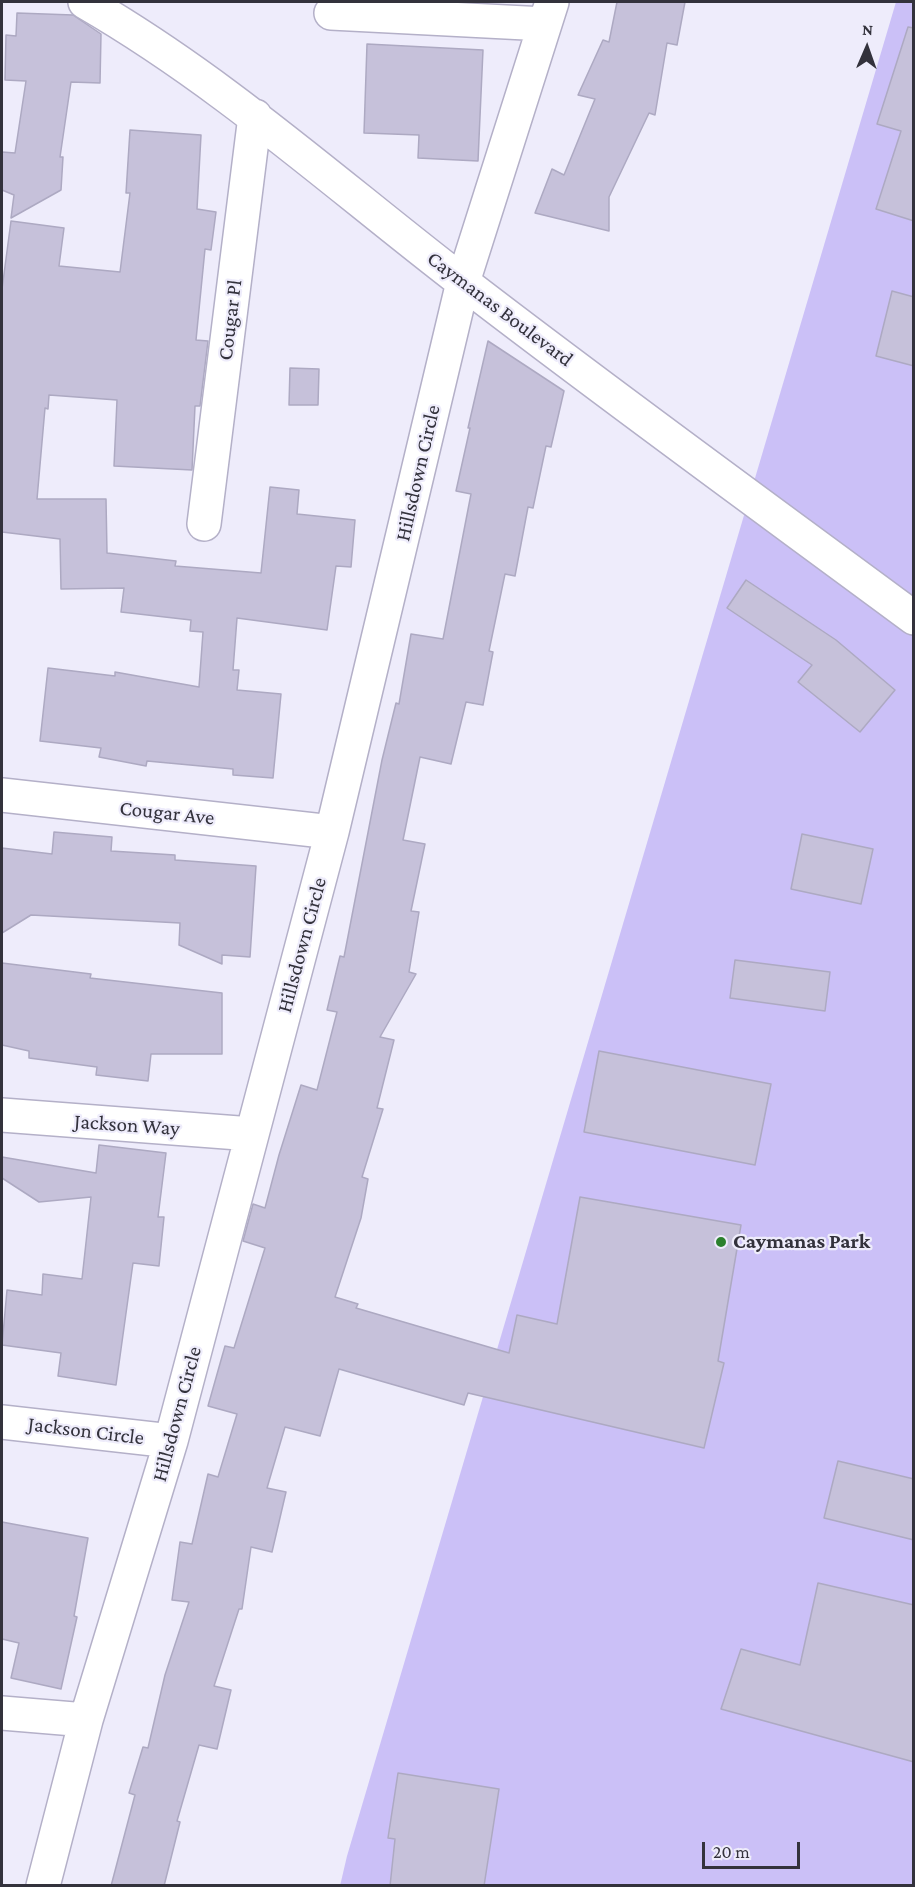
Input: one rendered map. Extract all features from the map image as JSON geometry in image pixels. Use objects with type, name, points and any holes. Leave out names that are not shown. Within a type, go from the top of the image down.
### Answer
[{"type":"street","name":"Caymanas Boulevard","points":[[85,2],[115,19],[255,116],[463,282],[914,618]]},
{"type":"street","points":[[331,13],[548,13]]},
{"type":"street","name":"Hillsdown Circle","points":[[43,1886],[86,1720],[171,1441],[332,831],[463,282],[548,13]]},
{"type":"street","name":"Cougar Pl","points":[[204,524],[255,116]]},
{"type":"street","name":"Cougar Ave","points":[[2,795],[332,831]]},
{"type":"street","name":"Jackson Way","points":[[2,1115],[252,1134]]},
{"type":"street","name":"Jackson Circle","points":[[2,1422],[171,1441]]},
{"type":"street","points":[[2,1713],[86,1720]]},
{"type":"shaded area","name":"Caymanas Park","points":[[896,2],[913,2],[913,1885],[340,1886],[347,1856]]},
{"type":"building","points":[[617,2],[685,2],[677,45],[667,43],[655,115],[649,113],[609,197],[609,231],[535,213],[552,169],[564,175],[595,99],[578,95],[603,40],[609,42]]},
{"type":"building","points":[[17,13],[73,15],[101,34],[100,83],[71,82],[60,157],[63,157],[61,190],[11,218],[14,195],[2,190],[2,152],[15,153],[26,81],[5,80],[6,35],[16,36]]},
{"type":"building","points":[[908,27],[914,28],[914,221],[876,209],[901,131],[877,124]]},
{"type":"building","points":[[367,44],[483,50],[478,161],[418,158],[419,135],[364,133]]},
{"type":"building","points":[[130,130],[201,135],[197,209],[216,212],[211,250],[205,249],[196,340],[208,341],[200,406],[195,406],[192,470],[114,466],[117,400],[49,395],[48,409],[45,408],[37,499],[106,499],[107,553],[176,561],[175,566],[261,573],[270,487],[299,490],[297,514],[355,520],[351,567],[336,566],[327,630],[237,618],[233,670],[239,670],[237,690],[281,694],[273,778],[233,775],[233,769],[147,761],[146,766],[99,757],[101,748],[40,741],[48,668],[115,676],[115,672],[199,687],[203,632],[190,631],[191,620],[121,612],[124,588],[61,589],[60,539],[2,532],[2,289],[11,221],[64,228],[59,266],[120,272],[130,193],[126,193]]},
{"type":"building","points":[[892,291],[914,297],[914,366],[876,356]]},
{"type":"building","points":[[488,341],[564,391],[551,447],[546,446],[533,508],[528,507],[515,576],[505,574],[489,651],[493,652],[483,705],[466,702],[451,764],[420,757],[403,840],[425,844],[411,911],[419,912],[409,972],[416,974],[380,1037],[394,1040],[377,1108],[383,1109],[362,1177],[368,1179],[361,1218],[335,1297],[358,1304],[356,1308],[509,1353],[517,1315],[557,1324],[580,1197],[741,1225],[718,1361],[724,1363],[704,1448],[468,1393],[464,1405],[339,1369],[320,1436],[285,1427],[267,1488],[286,1492],[272,1552],[251,1547],[242,1609],[239,1609],[214,1686],[231,1690],[217,1749],[199,1745],[177,1821],[180,1822],[164,1886],[111,1886],[135,1795],[129,1793],[143,1747],[148,1748],[165,1675],[189,1602],[172,1600],[180,1542],[192,1544],[208,1474],[218,1477],[237,1414],[208,1406],[225,1346],[234,1348],[265,1248],[243,1241],[253,1204],[265,1208],[301,1085],[317,1090],[337,1012],[327,1010],[340,956],[344,957],[382,760],[396,703],[399,704],[411,634],[443,639],[471,494],[456,491]]},
{"type":"building","points":[[290,368],[319,369],[318,405],[289,405]]},
{"type":"building","points":[[746,580],[836,640],[895,690],[860,732],[798,682],[812,665],[727,608]]},
{"type":"building","points":[[54,832],[112,837],[111,851],[175,855],[175,860],[256,866],[250,957],[222,955],[222,964],[179,945],[180,923],[31,915],[2,933],[2,848],[52,854]]},
{"type":"building","points":[[802,834],[873,849],[861,904],[791,889]]},
{"type":"building","points":[[735,960],[830,972],[825,1011],[730,998]]},
{"type":"building","points":[[2,963],[91,974],[90,978],[222,993],[222,1054],[151,1054],[148,1081],[96,1075],[97,1067],[29,1058],[29,1051],[2,1045]]},
{"type":"building","points":[[599,1051],[771,1084],[755,1165],[584,1132]]},
{"type":"building","points":[[99,1145],[166,1153],[158,1217],[164,1217],[159,1266],[133,1263],[116,1385],[58,1376],[61,1353],[2,1345],[7,1290],[42,1295],[43,1274],[82,1279],[91,1197],[39,1202],[2,1178],[2,1157],[96,1173]]},
{"type":"building","points":[[838,1461],[914,1479],[914,1540],[824,1518]]},
{"type":"building","points":[[2,1522],[88,1538],[74,1616],[77,1617],[61,1689],[11,1678],[19,1643],[2,1639]]},
{"type":"building","points":[[818,1583],[914,1605],[914,1762],[721,1709],[741,1649],[800,1665]]},
{"type":"building","points":[[398,1773],[499,1789],[484,1886],[390,1886],[395,1839],[388,1838]]},
{"type":"place","name":"Caymanas Park","points":[[721,1242]]}]
